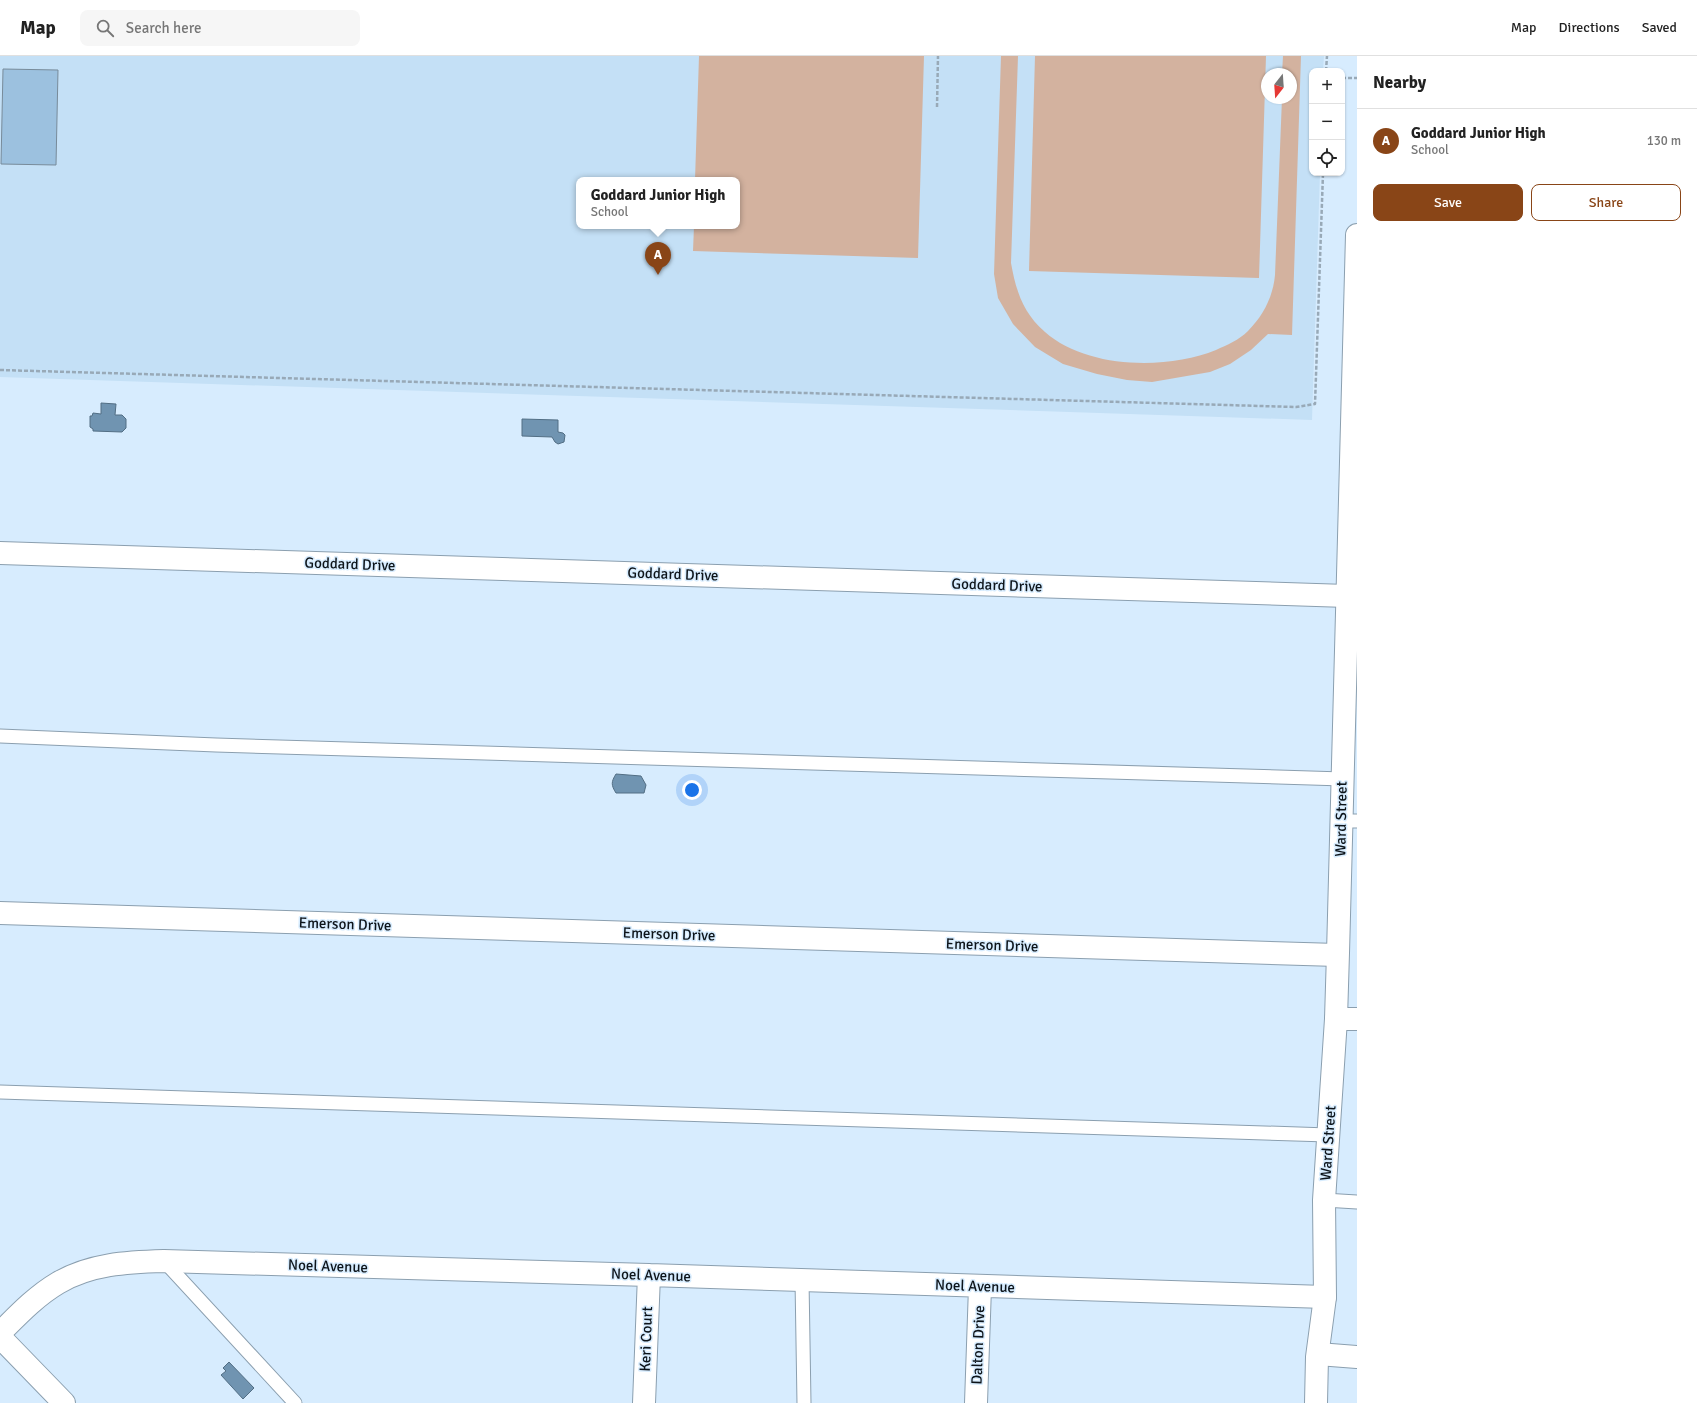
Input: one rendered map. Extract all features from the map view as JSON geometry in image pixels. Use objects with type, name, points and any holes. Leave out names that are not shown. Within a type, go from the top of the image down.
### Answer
[{"type":"street","name":"Ward Street","points":[[1316,1403],[1318,1354],[1325,1297],[1324,1200],[1336,1019],[1337,956],[1349,821],[1342,779],[1357,235]]},
{"type":"street","name":"Goddard Drive","points":[[0,553],[1347,596]]},
{"type":"street","name":"Emerson Drive","points":[[0,913],[1337,956]]},
{"type":"street","points":[[1336,1019],[1357,1019]]},
{"type":"street","name":"Noel Avenue","points":[[0,1333],[29,1304],[57,1283],[78,1272],[106,1265],[164,1261],[1325,1297]]},
{"type":"street","name":"Keri Court","points":[[644,1403],[649,1275]]},
{"type":"street","name":"Dalton Drive","points":[[976,1403],[980,1286]]},
{"type":"street","points":[[0,1337],[64,1403]]},
{"type":"street","points":[[1318,1354],[1357,1357]]},
{"type":"lane","points":[[0,736],[216,745],[1342,779]]},
{"type":"lane","points":[[0,1092],[1328,1135]]},
{"type":"lane","points":[[1324,1200],[1357,1202]]},
{"type":"lane","points":[[164,1261],[295,1403]]},
{"type":"lane","points":[[802,1280],[804,1403]]},
{"type":"path","points":[[937,107],[938,56]]},
{"type":"path","points":[[1326,68],[1327,56]]},
{"type":"path","points":[[1345,78],[1357,78]]},
{"type":"path","points":[[0,370],[1296,407],[1315,404],[1323,176]]},
{"type":"shaded area","points":[[0,56],[1324,56],[1323,68],[1309,68],[1309,176],[1320,176],[1312,420],[0,377]]},
{"type":"shaded area","points":[[699,56],[924,56],[918,258],[693,251],[694,229],[740,229],[740,177],[695,177]]},
{"type":"shaded area","points":[[1001,56],[1018,56],[1011,263],[1018,292],[1026,309],[1037,325],[1062,344],[1083,353],[1105,359],[1128,362],[1151,363],[1175,361],[1216,350],[1241,337],[1248,331],[1263,312],[1270,298],[1274,283],[1282,104],[1297,104],[1297,68],[1282,68],[1283,56],[1301,56],[1292,335],[1268,334],[1251,350],[1230,364],[1210,372],[1152,382],[1127,380],[1097,374],[1063,364],[1035,347],[1013,324],[998,298],[994,274]]},
{"type":"shaded area","points":[[1035,56],[1266,56],[1266,68],[1261,68],[1261,104],[1264,104],[1259,278],[1029,271]]},
{"type":"shaded area","points":[[101,403],[116,404],[115,415],[122,415],[126,419],[126,428],[122,432],[93,431],[90,427],[90,416],[92,416],[93,413],[101,414]]},
{"type":"shaded area","points":[[522,419],[558,420],[558,432],[565,435],[564,442],[558,444],[552,437],[522,436]]},
{"type":"shaded area","points":[[616,774],[641,776],[646,785],[644,793],[616,793],[612,784]]},
{"type":"shaded area","points":[[229,1362],[254,1388],[243,1399],[221,1375],[226,1371],[223,1368]]},
{"type":"building","points":[[3,69],[58,70],[56,165],[1,164]]},
{"type":"place","name":"Goddard Junior High","points":[[658,275]]}]
